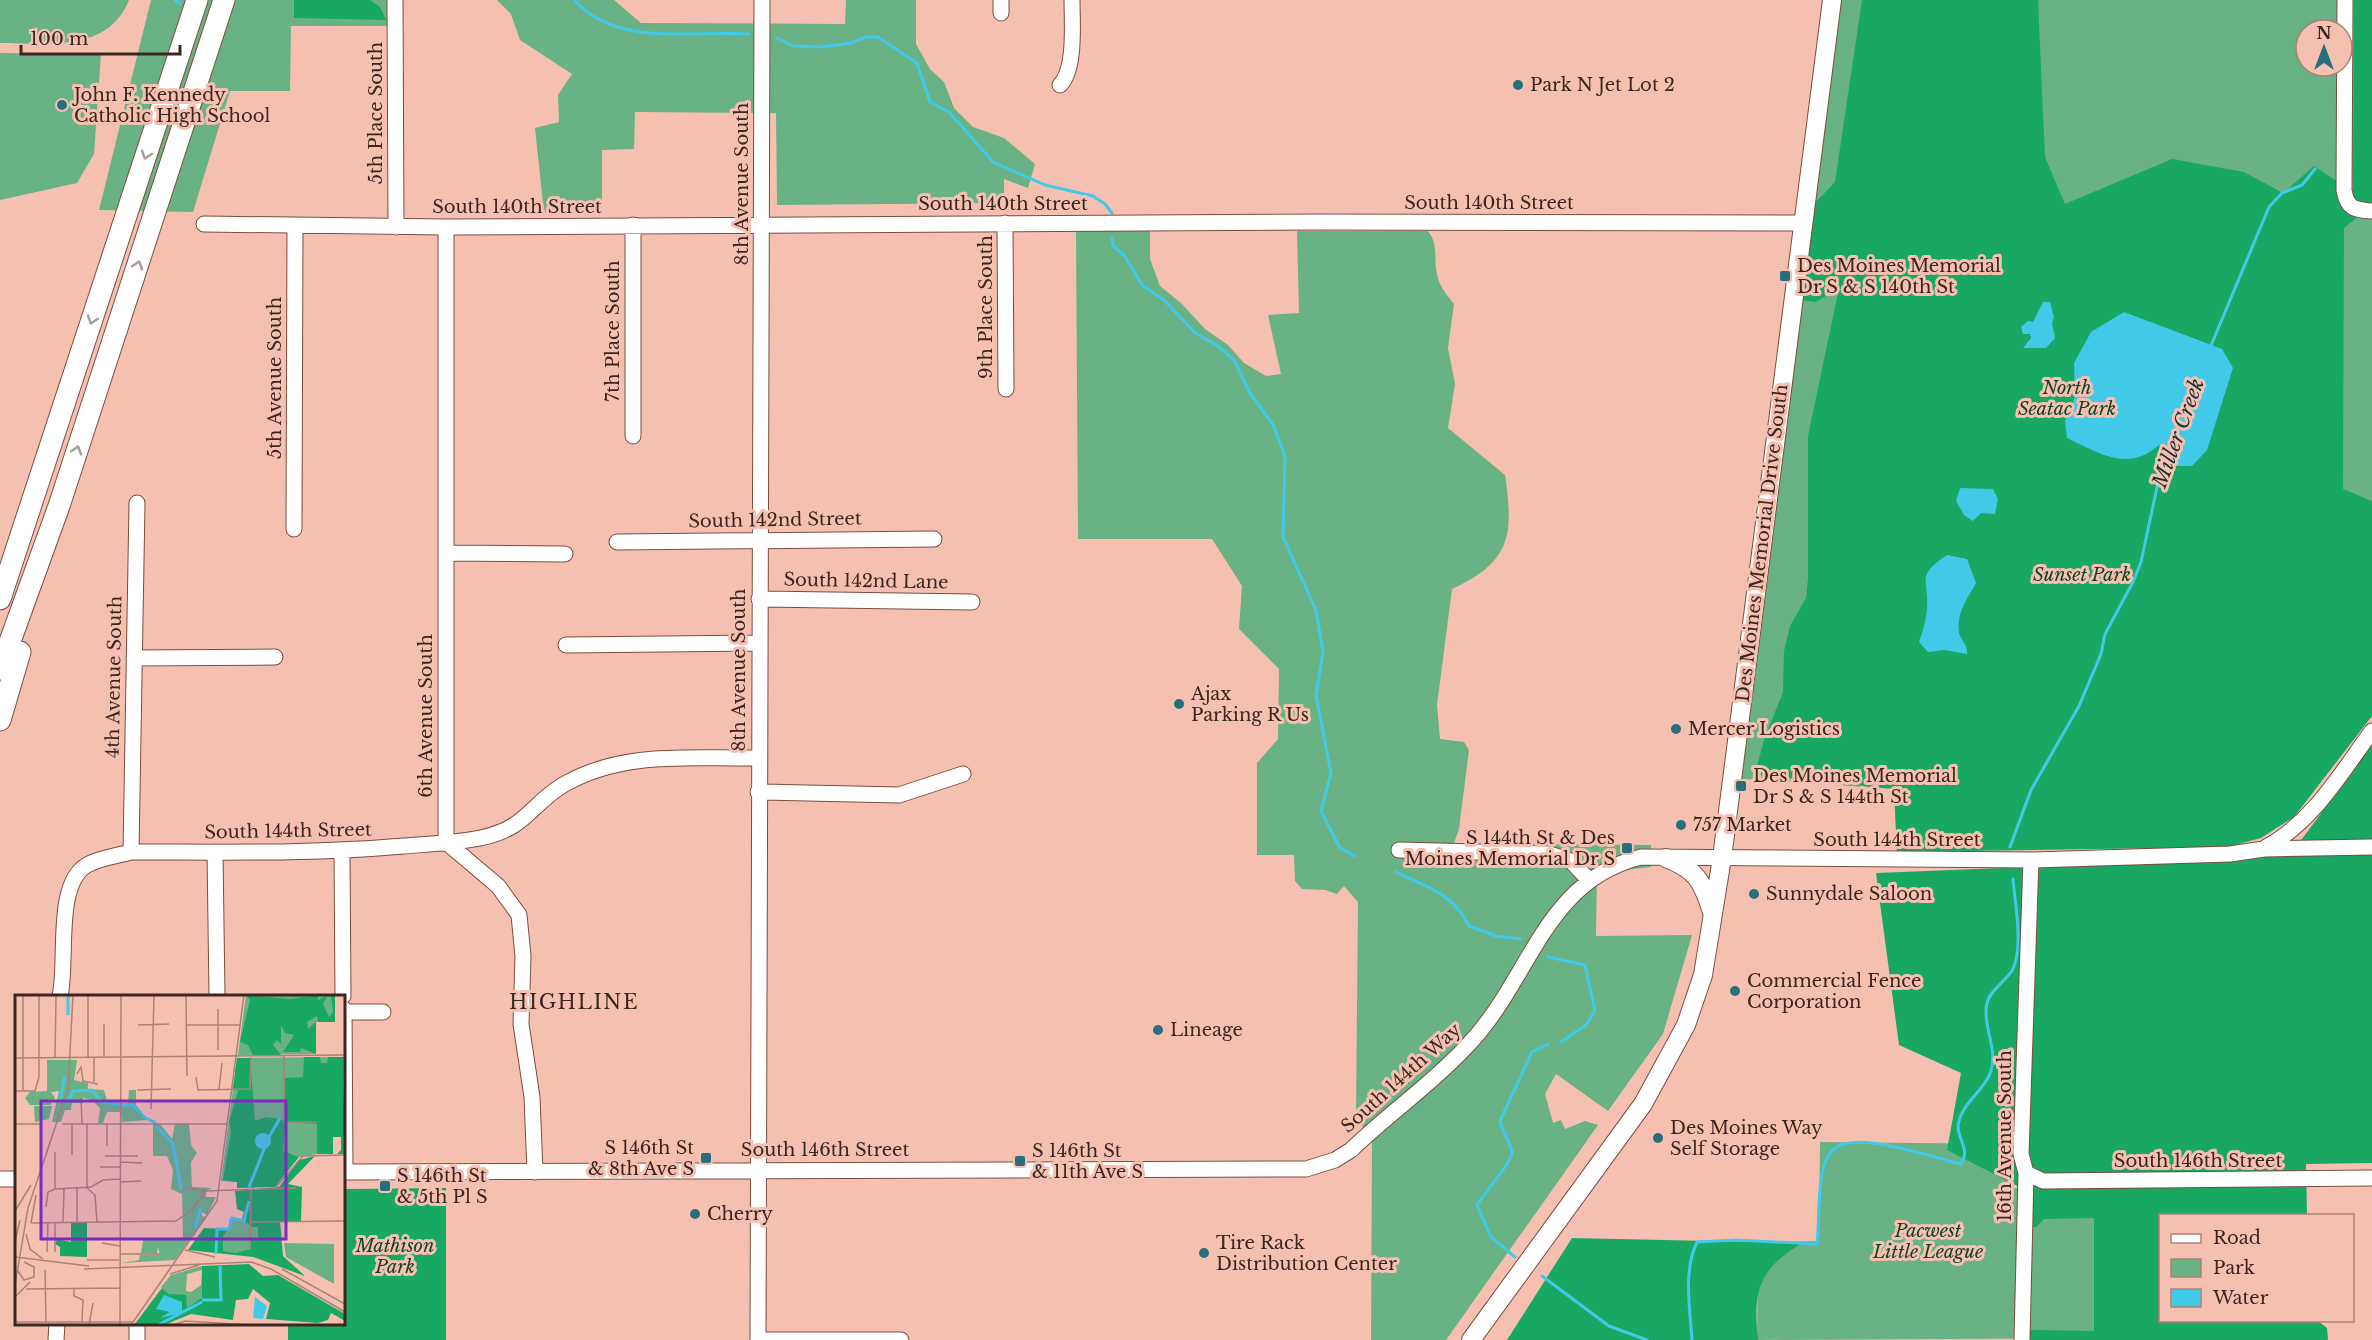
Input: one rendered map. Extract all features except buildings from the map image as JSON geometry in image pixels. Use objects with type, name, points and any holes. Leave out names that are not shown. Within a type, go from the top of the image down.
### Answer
[{"type":"highway","points":[[0,599],[197,0]]},
{"type":"highway","points":[[0,669],[59,506],[224,0]]},
{"type":"highway","points":[[0,571],[56,430]]},
{"type":"highway","points":[[0,720],[59,506]]},
{"type":"main road","name":"Des Moines Memorial Drive South","points":[[1471,1340],[1643,1104],[1686,1025],[1703,975],[1722,858],[1832,0]]},
{"type":"main road","points":[[1666,858],[1694,872],[1705,889],[1713,914]]},
{"type":"street","name":"5th Place South","points":[[395,0],[396,227]]},
{"type":"street","name":"8th Avenue South","points":[[758,1340],[762,0]]},
{"type":"street","points":[[1060,85],[1066,77],[1070,57],[1072,0]]},
{"type":"street","points":[[2345,0],[2344,190],[2347,204],[2352,208],[2372,212]]},
{"type":"street","name":"South 140th Street","points":[[204,224],[295,227],[446,227],[1005,223],[1803,223]]},
{"type":"street","name":"9th Place South","points":[[1005,223],[1006,389]]},
{"type":"street","name":"7th Place South","points":[[633,225],[633,436]]},
{"type":"street","name":"5th Avenue South","points":[[294,529],[295,227]]},
{"type":"street","name":"6th Avenue South","points":[[446,227],[446,842]]},
{"type":"street","name":"4th Avenue South","points":[[131,852],[137,503]]},
{"type":"street","name":"South 142nd Street","points":[[617,542],[934,539]]},
{"type":"street","points":[[446,553],[565,554]]},
{"type":"street","name":"South 142nd Lane","points":[[759,599],[972,602]]},
{"type":"street","points":[[566,645],[759,643]]},
{"type":"street","points":[[134,658],[275,657]]},
{"type":"street","points":[[2264,849],[2282,838],[2315,807],[2372,731]]},
{"type":"street","name":"South 144th Street","points":[[60,995],[65,976],[66,904],[74,877],[85,866],[131,852],[342,852],[446,842],[503,832],[523,821],[561,787],[607,766],[651,759],[758,758]]},
{"type":"street","points":[[758,792],[899,795],[963,774]]},
{"type":"street","points":[[446,842],[491,879],[512,902],[519,915],[523,956],[521,1024],[532,1097],[535,1172]]},
{"type":"street","name":"South 144th Street","points":[[1588,879],[1623,862],[1641,857],[2031,860],[2230,854],[2264,849],[2372,847]]},
{"type":"street","points":[[1399,850],[1550,854],[1571,861],[1588,879]]},
{"type":"street","points":[[215,852],[217,995]]},
{"type":"street","points":[[342,852],[343,995]]},
{"type":"street","name":"16th Avenue South","points":[[2022,1340],[2026,1173],[2021,1155],[2031,860]]},
{"type":"street","name":"South 144th Way","points":[[1306,1169],[1335,1160],[1351,1149],[1466,1047],[1495,1012],[1558,911],[1588,879]]},
{"type":"street","points":[[345,1010],[383,1012]]},
{"type":"street","name":"South 146th Street","points":[[345,1172],[1306,1169]]},
{"type":"street","name":"South 146th Street","points":[[2026,1173],[2043,1182],[2372,1178]]},
{"type":"street","points":[[56,1340],[57,1325]]},
{"type":"street","points":[[758,1340],[901,1340]]},
{"type":"green space","points":[[0,0],[129,0],[119,17],[107,29],[91,37],[37,44],[0,43]]},
{"type":"green space","points":[[151,0],[399,0],[399,26],[291,26],[290,91],[230,91],[193,212],[99,210]]},
{"type":"green space","points":[[294,0],[370,0],[380,7],[386,20],[294,18]]},
{"type":"green space","points":[[497,0],[614,0],[641,23],[845,24],[846,0],[916,0],[916,44],[930,69],[944,82],[954,108],[973,127],[1004,138],[1035,164],[1028,188],[1004,179],[1004,203],[777,205],[776,113],[635,112],[634,149],[602,150],[602,214],[544,213],[535,128],[559,122],[558,95],[572,74],[520,40],[511,14]]},
{"type":"green space","name":"Sunset Park","points":[[1839,0],[2361,0],[2372,216],[2372,501],[2343,490],[1897,852],[1894,789],[1742,779]]},
{"type":"green space","name":"Sunset Park","points":[[1862,0],[2038,0],[2045,157],[2065,204],[2172,159],[2244,172],[2283,193],[2314,166],[2353,192],[2354,0],[2372,0],[2372,205],[2344,228],[2343,489],[2372,501],[2372,716],[2294,817],[2261,838],[2227,847],[1897,852],[1894,789],[1755,774],[1764,740],[1783,692],[1784,651],[1790,626],[1806,598],[1808,436],[1839,288],[1816,302],[1801,300],[1813,205],[1835,182]]},
{"type":"green space","points":[[0,53],[101,54],[94,154],[77,183],[0,200]]},
{"type":"green space","points":[[1076,231],[1150,231],[1150,259],[1160,286],[1182,304],[1205,329],[1228,345],[1244,363],[1266,376],[1281,374],[1268,315],[1299,313],[1297,231],[1428,231],[1435,246],[1439,282],[1454,304],[1448,348],[1455,384],[1448,428],[1505,475],[1509,514],[1508,530],[1497,557],[1472,579],[1452,589],[1437,705],[1440,739],[1464,742],[1469,750],[1459,829],[1454,843],[1651,845],[1651,867],[1597,873],[1596,936],[1692,935],[1663,1034],[1608,1111],[1556,1074],[1545,1094],[1553,1123],[1561,1120],[1565,1129],[1585,1121],[1598,1125],[1446,1340],[1371,1340],[1372,1142],[1356,1116],[1358,902],[1344,886],[1337,894],[1325,890],[1302,889],[1295,881],[1294,855],[1257,855],[1257,763],[1278,739],[1279,669],[1239,629],[1242,586],[1212,539],[1078,539]]},
{"type":"green space","points":[[2372,745],[2372,1163],[2306,1164],[2307,1214],[2159,1214],[2159,1322],[2319,1322],[2327,1328],[2328,1340],[2027,1340],[2027,1330],[2094,1331],[2094,1218],[2044,1219],[2036,1227],[2029,1227],[2031,1193],[1947,1150],[1961,1073],[1899,1045],[1876,873],[2261,858],[2302,839]]},
{"type":"green space","name":"Pacwest Little League","points":[[1820,1142],[2013,1144],[2013,1188],[2100,1189],[2098,1338],[1757,1340],[1758,1242],[1819,1241]]},
{"type":"green space","name":"Mathison Park","points":[[446,1188],[446,1340],[288,1340],[288,1325],[345,1325],[345,1189]]},
{"type":"green space","points":[[1572,1238],[1802,1243],[1787,1253],[1767,1272],[1762,1283],[1757,1308],[1758,1340],[1507,1340]]},
{"type":"water","points":[[2043,302],[2050,302],[2054,317],[2052,323],[2055,338],[2046,348],[2023,348],[2031,338],[2030,334],[2023,334],[2021,327],[2028,321],[2033,322]]},
{"type":"water","points":[[2124,312],[2222,349],[2233,368],[2207,450],[2192,466],[2174,466],[2159,445],[2136,458],[2125,459],[2113,458],[2067,438],[2065,421],[2075,397],[2074,363],[2091,332]]},
{"type":"water","points":[[1960,488],[1993,489],[1998,499],[1995,514],[1981,513],[1973,521],[1964,515],[1956,501]]},
{"type":"water","points":[[1947,555],[1967,559],[1976,583],[1959,618],[1959,632],[1967,654],[1944,650],[1928,652],[1919,642],[1927,613],[1927,574],[1937,562]]},
{"type":"waterway","points":[[175,0],[180,4]]},
{"type":"waterway","points":[[574,0],[592,15],[611,25],[633,31],[656,34],[749,34]]},
{"type":"waterway","points":[[777,38],[793,46],[820,47],[851,43],[866,37],[878,37],[917,63],[930,102],[949,112],[993,162],[1045,185],[1093,196],[1105,204],[1112,213]]},
{"type":"waterway","name":"Miller Creek","points":[[2210,348],[2269,207],[2282,193],[2302,185],[2315,169]]},
{"type":"waterway","points":[[1112,238],[1113,246],[1124,255],[1142,285],[1164,300],[1195,333],[1218,346],[1234,360],[1250,393],[1273,425],[1285,456],[1283,537],[1316,610],[1323,652],[1316,695],[1331,773],[1321,811],[1340,848],[1355,856]]},
{"type":"waterway","name":"Miller Creek","points":[[2010,847],[2031,790],[2079,706],[2101,654],[2105,634],[2141,562],[2162,464],[2168,451]]},
{"type":"waterway","points":[[1396,872],[1447,898],[1463,915],[1469,926],[1496,936],[1521,939]]},
{"type":"waterway","name":"Miller Creek","points":[[1692,1340],[1689,1278],[1690,1265],[1697,1242],[1736,1240],[1817,1244],[1822,1172],[1830,1153],[1840,1145],[1854,1142],[1892,1146],[1961,1164],[1965,1153],[1958,1127],[1959,1121],[1965,1107],[1988,1078],[1993,1062],[1986,1012],[1988,999],[2012,971],[2016,962],[2018,926],[2013,879]]},
{"type":"waterway","points":[[1548,957],[1585,965],[1595,1011],[1586,1025],[1561,1042]]},
{"type":"waterway","name":"Miller Creek","points":[[1515,1257],[1491,1237],[1477,1205],[1511,1157],[1511,1149],[1500,1121],[1532,1052],[1548,1044]]},
{"type":"waterway","name":"Miller Creek","points":[[1542,1276],[1609,1326],[1647,1340]]},
{"type":"place","name":"Park N Jet Lot 2","points":[[1518,85]]},
{"type":"place","name":"John F. Kennedy Catholic High School","points":[[62,105]]},
{"type":"place","name":"Des Moines Memorial Dr S & S 140th St","points":[[1785,276]]},
{"type":"place","name":"Ajax Parking R Us","points":[[1179,704]]},
{"type":"place","name":"Mercer Logistics","points":[[1676,729]]},
{"type":"place","name":"Des Moines Memorial Dr S & S 144th St","points":[[1741,786]]},
{"type":"place","name":"757 Market","points":[[1681,825]]},
{"type":"place","name":"S 144th St & Des Moines Memorial Dr S","points":[[1627,848]]},
{"type":"place","name":"Sunnydale Saloon","points":[[1754,894]]},
{"type":"place","name":"Commercial Fence Corporation","points":[[1735,991]]},
{"type":"place","name":"Lineage","points":[[1158,1030]]},
{"type":"place","name":"Des Moines Way Self Storage","points":[[1658,1138]]},
{"type":"place","name":"S 146th St & 8th Ave S","points":[[706,1158]]},
{"type":"place","name":"S 146th St & 11th Ave S","points":[[1020,1161]]},
{"type":"place","name":"S 146th St & 5th Pl S","points":[[385,1186]]},
{"type":"place","name":"Cherry","points":[[695,1214]]},
{"type":"place","name":"Tire Rack Distribution Center","points":[[1204,1253]]},
{"type":"district","name":"HIGHLINE","points":[[574,1002]]},
{"type":"park label","name":"North Seatac Park","points":[[2067,398]]}]
